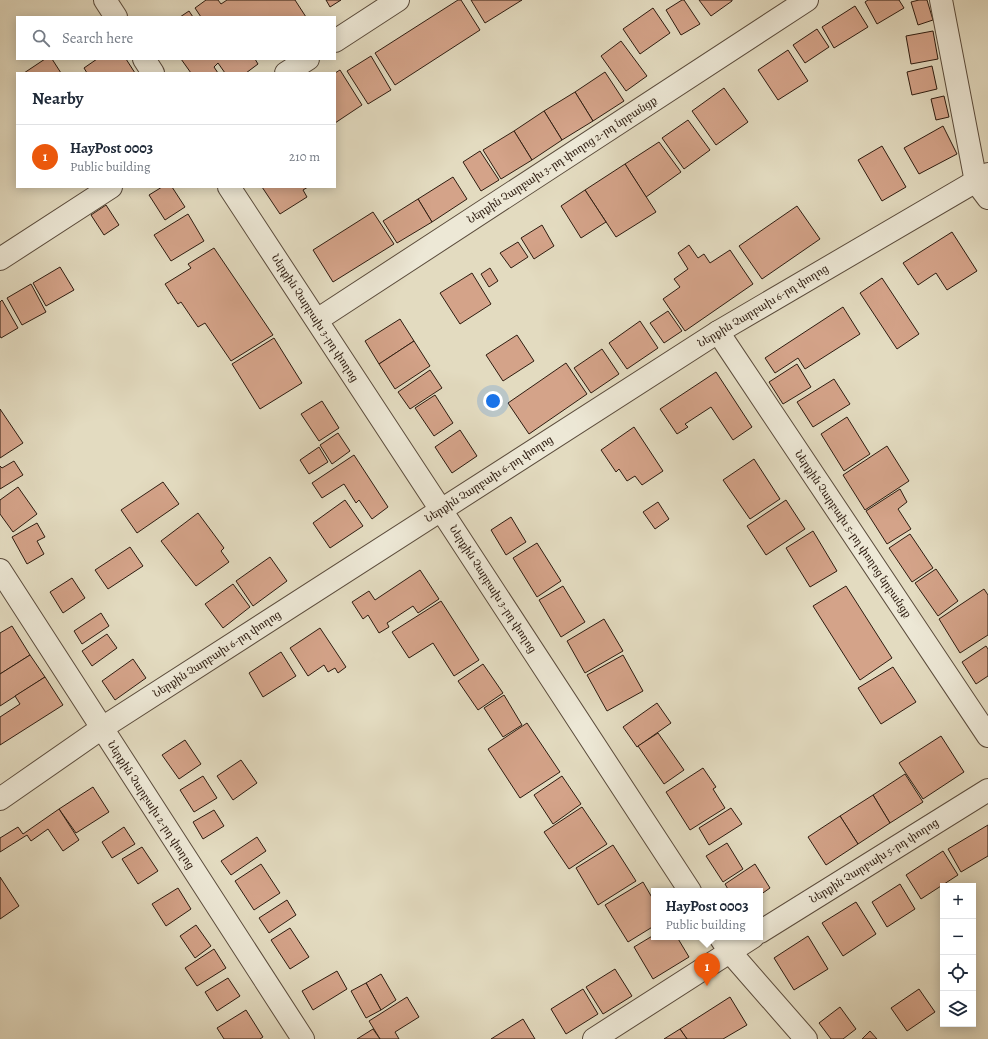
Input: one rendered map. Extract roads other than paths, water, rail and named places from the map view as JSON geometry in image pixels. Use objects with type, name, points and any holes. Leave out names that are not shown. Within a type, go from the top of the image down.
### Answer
[{"type":"street","points":[[105,0],[115,16]]},
{"type":"street","points":[[336,40],[398,0]]},
{"type":"street","name":"Ներքին Չարբախ 3-րդ փողոց 2-րդ նրբանցք","points":[[317,320],[807,0]]},
{"type":"street","points":[[942,0],[984,185]]},
{"type":"street","points":[[145,60],[152,72]]},
{"type":"street","points":[[288,72],[306,60]]},
{"type":"street","name":"Ներքին Չարբախ 6-րդ փողոց","points":[[0,799],[102,728],[718,332],[984,185]]},
{"type":"street","points":[[0,259],[109,188]]},
{"type":"street","name":"Ներքին Չարբախ 3-րդ փողոց","points":[[230,188],[442,510],[688,888]]},
{"type":"street","name":"Ներքին Չարբախ 5-րդ փողոց նրբանցք","points":[[718,332],[988,736]]},
{"type":"street","name":"Ներքին Չարբախ 2-րդ փողոց","points":[[0,570],[303,1039]]},
{"type":"street","name":"Ներքին Չարբախ 5-րդ փողոց","points":[[763,930],[988,790]]},
{"type":"street","points":[[594,1039],[725,944],[741,940]]},
{"type":"street","points":[[725,944],[806,1039]]},
{"type":"place","name":"HayPost 0003","points":[[707,986]]}]
